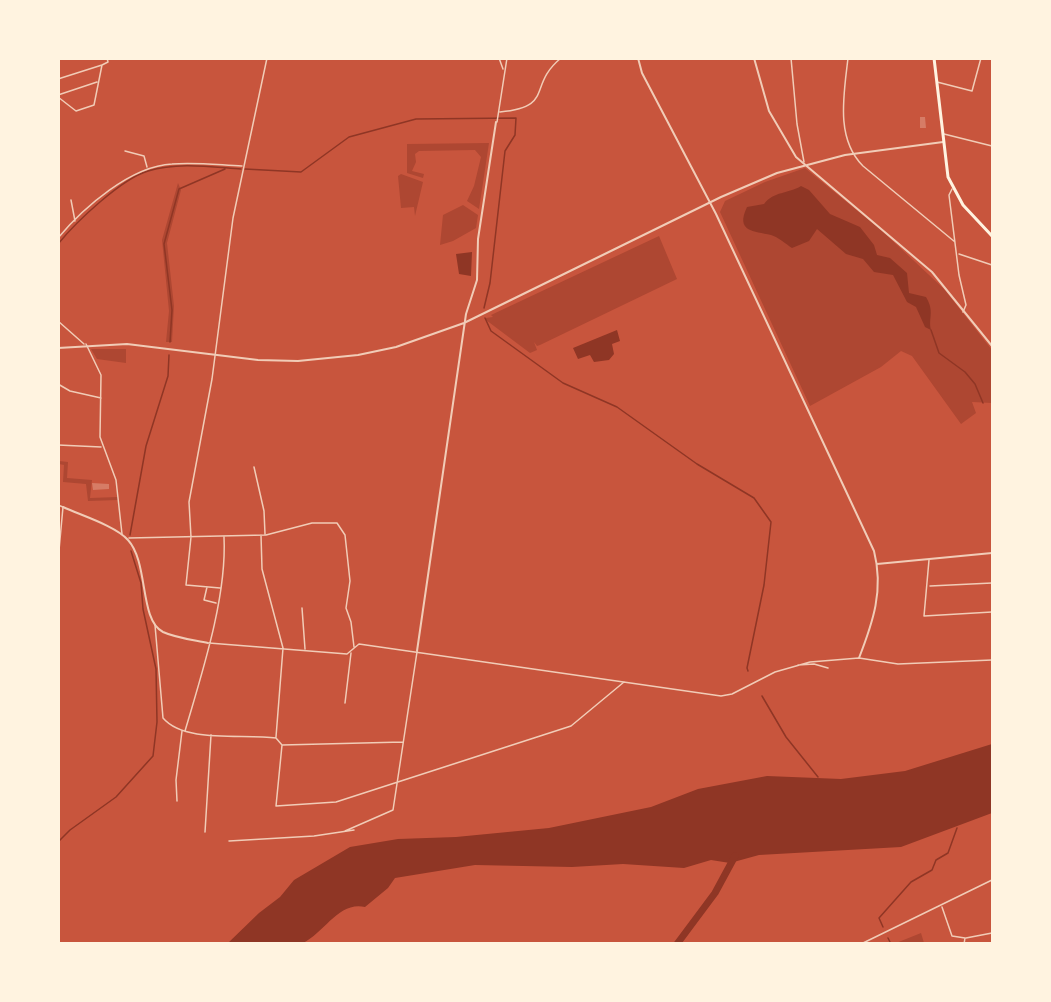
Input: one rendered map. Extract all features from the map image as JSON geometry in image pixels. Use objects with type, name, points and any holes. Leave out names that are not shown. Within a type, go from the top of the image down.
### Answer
[{"type":"main road","points":[[934,58],[947,171],[953,189],[966,209],[993,236]]},
{"type":"street","points":[[58,79],[102,65],[108,62],[107,58]]},
{"type":"street","points":[[220,588],[186,585],[191,537],[189,502],[215,355],[232,218],[267,58]]},
{"type":"street","points":[[499,58],[503,70]]},
{"type":"street","points":[[345,831],[393,810],[464,323],[477,280],[479,231],[499,113],[503,70],[507,58]]},
{"type":"street","points":[[499,113],[522,110],[533,104],[545,77],[561,58]]},
{"type":"street","points":[[638,58],[642,73],[710,203],[866,534],[877,564],[879,589],[876,612],[858,658]]},
{"type":"street","points":[[754,58],[762,92],[776,126],[789,147],[804,164],[932,272],[993,346]]},
{"type":"street","points":[[791,58],[797,124],[804,164]]},
{"type":"street","points":[[848,58],[842,110],[853,154],[863,166],[955,242]]},
{"type":"street","points":[[936,82],[972,91],[981,58]]},
{"type":"street","points":[[58,96],[76,111],[92,106],[102,65]]},
{"type":"street","points":[[58,96],[97,82]]},
{"type":"street","points":[[942,134],[993,147]]},
{"type":"street","points":[[58,348],[85,344],[136,345],[215,355],[298,361],[340,357],[396,347],[464,323],[753,183],[804,164],[853,154],[943,142]]},
{"type":"street","points":[[125,151],[144,156],[147,169]]},
{"type":"street","points":[[58,238],[113,188],[138,172],[171,164],[243,166]]},
{"type":"street","points":[[953,189],[949,195],[959,275],[966,305],[963,312]]},
{"type":"street","points":[[71,200],[75,221]]},
{"type":"street","points":[[958,254],[993,265]]},
{"type":"street","points":[[58,321],[85,344],[99,369],[102,398],[100,430],[102,447],[116,480],[122,535]]},
{"type":"street","points":[[58,384],[70,390],[102,398]]},
{"type":"street","points":[[58,445],[102,447]]},
{"type":"street","points":[[254,467],[264,511],[266,535]]},
{"type":"street","points":[[58,505],[122,535],[127,538],[135,550],[143,569],[150,615],[155,625],[160,662],[161,714],[166,723],[184,731],[276,738]]},
{"type":"street","points":[[58,561],[63,507]]},
{"type":"street","points":[[127,538],[266,535],[320,522],[340,525],[345,535],[350,581],[346,608],[351,622],[354,648]]},
{"type":"street","points":[[261,535],[262,569],[283,648],[276,738],[282,745],[276,806],[336,802],[571,726],[625,681]]},
{"type":"street","points":[[177,801],[176,780],[184,731],[208,643],[225,564],[224,537]]},
{"type":"street","points":[[877,564],[993,553]]},
{"type":"street","points":[[929,560],[929,586],[924,616],[993,612]]},
{"type":"street","points":[[929,586],[993,583]]},
{"type":"street","points":[[207,587],[204,600],[217,603]]},
{"type":"street","points":[[302,608],[305,650]]},
{"type":"street","points":[[155,625],[169,634],[208,643],[351,653]]},
{"type":"street","points":[[345,703],[351,653],[359,644],[721,696],[732,694],[756,680],[794,666],[858,658],[898,664],[993,660]]},
{"type":"street","points":[[794,666],[814,664],[828,668]]},
{"type":"street","points":[[205,832],[211,734]]},
{"type":"street","points":[[282,745],[404,742]]},
{"type":"street","points":[[229,841],[354,830]]},
{"type":"street","points":[[861,944],[942,907],[993,880]]},
{"type":"street","points":[[942,907],[952,936],[965,938],[993,933]]},
{"type":"street","points":[[964,944],[965,938]]},
{"type":"shaded area","points":[[489,143],[479,209],[467,201],[474,186],[481,157],[475,150],[419,151],[415,154],[416,162],[412,171],[424,174],[423,178],[407,173],[407,144]]},
{"type":"shaded area","points":[[805,168],[881,230],[944,289],[992,350],[992,403],[972,402],[976,413],[961,424],[912,356],[901,351],[881,367],[810,406],[720,212],[725,201],[765,182]]},
{"type":"shaded area","points":[[401,174],[423,182],[415,216],[414,207],[401,208],[398,176]]},
{"type":"shaded area","points":[[178,183],[181,190],[167,243],[174,306],[172,342],[166,342],[169,311],[162,240]]},
{"type":"shaded area","points":[[801,186],[809,190],[830,214],[860,227],[874,245],[877,255],[890,258],[907,273],[909,293],[926,297],[929,302],[931,330],[925,327],[916,307],[907,302],[893,275],[874,272],[863,259],[846,254],[817,229],[809,241],[792,248],[774,236],[753,231],[745,226],[743,221],[747,207],[764,204],[772,197]]},
{"type":"shaded area","points":[[463,205],[478,215],[476,228],[453,241],[440,245],[443,215]]},
{"type":"shaded area","points":[[659,236],[677,279],[540,345],[537,346],[534,342],[537,350],[530,353],[486,320],[486,318],[493,317],[491,315]]},
{"type":"shaded area","points":[[472,252],[471,276],[459,274],[456,254]]},
{"type":"shaded area","points":[[617,330],[620,341],[612,344],[614,354],[609,360],[594,362],[590,355],[578,359],[573,348]]},
{"type":"shaded area","points":[[91,349],[126,349],[126,363],[97,359]]},
{"type":"shaded area","points":[[58,446],[59,461],[68,462],[67,478],[92,480],[90,498],[118,497],[118,500],[88,501],[86,484],[63,482],[64,465],[59,464]]},
{"type":"shaded area","points":[[992,744],[992,813],[901,847],[759,855],[730,863],[711,860],[684,868],[623,864],[572,867],[475,865],[395,878],[388,888],[365,907],[356,906],[340,913],[303,943],[279,945],[228,943],[259,913],[280,897],[294,880],[350,847],[398,839],[456,837],[549,828],[651,807],[698,789],[767,776],[841,779],[905,771]]},
{"type":"shaded area","points":[[921,933],[924,943],[896,943]]},
{"type":"building","points":[[920,117],[925,117],[926,128],[920,128]]},
{"type":"building","points":[[92,483],[109,484],[109,489],[93,490]]},
{"type":"waterway","points":[[245,169],[301,172],[349,137],[416,119],[516,118],[515,135],[505,151],[490,283],[484,308]]},
{"type":"waterway","points":[[58,244],[87,213],[112,192],[148,171],[183,166],[241,169]]},
{"type":"waterway","points":[[170,342],[172,310],[164,244],[179,189],[225,169]]},
{"type":"waterway","points":[[485,318],[491,331],[563,383],[617,407],[697,464],[754,498],[771,522],[764,585],[748,671]]},
{"type":"waterway","points":[[931,330],[939,353],[965,372],[975,384],[983,403]]},
{"type":"waterway","points":[[130,535],[146,446],[168,376],[169,355]]},
{"type":"waterway","points":[[58,842],[70,830],[116,797],[153,756],[157,722],[156,669],[143,609],[141,583],[131,551]]},
{"type":"waterway","points":[[762,696],[786,737],[818,777]]},
{"type":"waterway","points":[[883,927],[879,918],[911,882],[932,870],[936,860],[948,853],[957,828]]},
{"type":"waterway","points":[[677,944],[715,893],[735,856]]},
{"type":"waterway","points":[[888,938],[891,944]]}]
